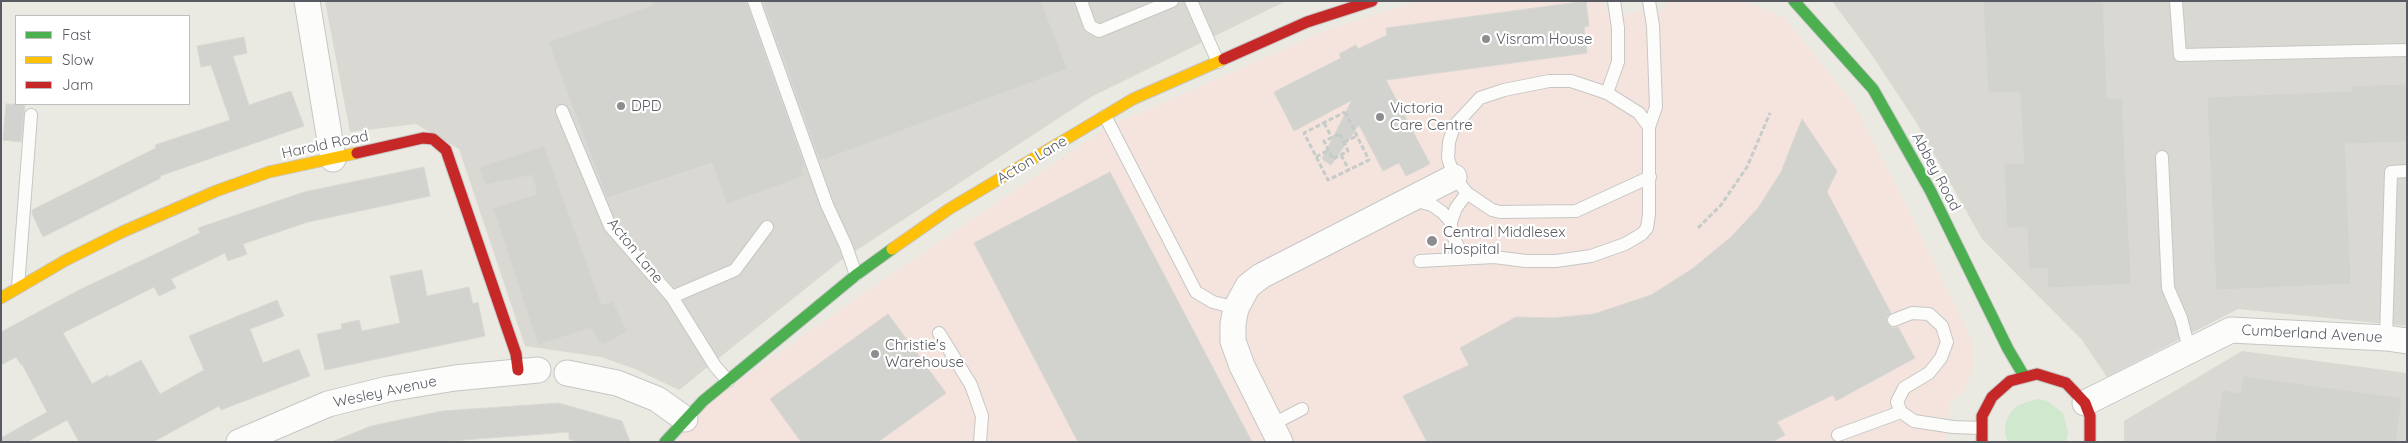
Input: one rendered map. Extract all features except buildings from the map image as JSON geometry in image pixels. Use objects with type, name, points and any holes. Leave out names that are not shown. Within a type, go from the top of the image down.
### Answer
[{"type":"street","points":[[308,1],[333,159]]},
{"type":"street","name":"Acton Lane","points":[[665,442],[685,420],[728,381],[856,275],[949,209],[1133,99],[1306,22],[1372,1]]},
{"type":"street","name":"Abbey Road","points":[[1794,1],[1874,89],[1930,190],[2008,349],[2024,376]]},
{"type":"street","name":"Harold Road","points":[[1,298],[66,260],[122,232],[216,191],[269,172],[423,138],[433,139],[446,150],[516,354],[528,370]]},
{"type":"street","points":[[1276,433],[1242,366],[1234,341],[1233,324],[1236,308],[1248,286],[1261,276],[1410,199],[1460,185]]},
{"type":"street","name":"Cumberland Avenue","points":[[2085,403],[2230,330],[2396,339]]},
{"type":"street","name":"Wesley Avenue","points":[[239,442],[328,404],[398,388],[455,378],[528,370]]},
{"type":"street","points":[[567,373],[617,382],[657,399],[685,420]]},
{"type":"street","points":[[1982,442],[1982,416],[1992,397],[2010,381],[2024,376],[2049,376],[2066,383],[2085,403],[2092,426],[2090,442]]},
{"type":"lane","points":[[754,1],[827,205],[846,246],[856,275]]},
{"type":"lane","points":[[1081,1],[1090,26],[1099,31],[1172,1]]},
{"type":"lane","points":[[1191,1],[1218,62]]},
{"type":"lane","points":[[1607,93],[1618,62],[1618,28],[1614,1]]},
{"type":"lane","points":[[1420,261],[1494,257],[1526,261],[1556,261],[1591,256],[1626,244],[1642,234],[1647,228],[1650,177],[1649,127],[1656,107],[1653,26],[1649,1]]},
{"type":"lane","points":[[2176,1],[2180,55],[2407,50]]},
{"type":"lane","points":[[1649,127],[1639,113],[1607,93],[1572,81],[1549,81],[1504,90],[1480,98],[1454,126],[1449,142],[1448,158],[1460,185],[1492,210],[1500,212],[1566,213],[1590,206],[1650,177]]},
{"type":"lane","name":"Acton Lane","points":[[562,111],[610,226],[672,297],[715,366],[728,381]]},
{"type":"lane","points":[[17,290],[31,115]]},
{"type":"lane","points":[[1105,116],[1196,292],[1213,302],[1236,308]]},
{"type":"lane","points":[[2162,157],[2168,288],[2181,318],[2189,349]]},
{"type":"lane","points":[[2396,339],[2391,172],[2407,171]]},
{"type":"lane","points":[[1460,185],[1456,208],[1451,222],[1451,231],[1463,258]]},
{"type":"lane","points":[[1410,199],[1432,205],[1451,222]]},
{"type":"lane","points":[[672,297],[735,270],[767,226]]},
{"type":"lane","points":[[1894,320],[1912,313],[1929,314],[1942,326],[1947,342],[1942,358],[1929,373],[1904,388],[1897,402],[1901,412],[1914,421],[1953,427],[1981,428]]},
{"type":"lane","points":[[939,334],[971,385],[982,416],[980,442]]},
{"type":"lane","points":[[1276,433],[1302,410]]},
{"type":"lane","points":[[1838,435],[1901,412]]},
{"type":"path","points":[[1345,112],[1357,136],[1369,160],[1328,180],[1304,132],[1345,112]]},
{"type":"path","points":[[1698,228],[1720,205],[1737,182],[1761,139],[1770,113]]},
{"type":"path","points":[[1324,123],[1332,138]]},
{"type":"path","points":[[1340,134],[1344,142],[1348,151],[1333,159],[1324,141],[1340,134]]},
{"type":"path","points":[[1344,142],[1357,136]]},
{"type":"path","points":[[1316,157],[1329,150]]},
{"type":"path","points":[[1341,155],[1349,170]]},
{"type":"shaded area","points":[[325,1],[1286,1],[1091,97],[840,261],[679,390],[635,369],[601,357],[525,346],[459,149],[416,124],[350,132]]},
{"type":"shaded area","name":"Central Middlesex Hospital","points":[[1420,1],[1602,1],[1608,15],[1666,10],[1668,1],[1744,1],[1784,17],[1853,103],[1900,193],[1972,340],[1973,368],[1965,390],[1950,403],[1945,442],[679,442],[690,415],[870,289],[1108,127],[1330,29]]},
{"type":"shaded area","points":[[1832,1],[2407,1],[2407,326],[2238,309],[2107,377],[2082,340],[1982,239],[1916,122],[1874,58]]},
{"type":"shaded area","points":[[2242,351],[2407,373],[2407,442],[2124,442],[2124,421]]},
{"type":"green space","points":[[2037,399],[2047,401],[2063,413],[2068,432],[2066,442],[2007,442],[2005,432],[2006,421],[2011,412],[2018,405]]},
{"type":"traffic: fast","points":[[1794,1],[1873,89],[1930,190],[2008,349],[2024,376]]},
{"type":"traffic: fast","points":[[665,442],[703,401],[856,275],[892,249]]},
{"type":"traffic: slow","points":[[892,249],[949,209],[1133,99],[1224,59]]},
{"type":"traffic: slow","points":[[1,298],[66,260],[122,232],[216,191],[269,172],[357,153]]},
{"type":"traffic: jam","points":[[1224,59],[1307,22],[1372,1]]},
{"type":"traffic: jam","points":[[357,153],[423,138],[433,139],[446,150],[516,354],[518,370]]},
{"type":"traffic: jam","points":[[1982,442],[1982,416],[1992,397],[2010,381],[2037,374],[2066,383],[2085,403],[2090,416],[2090,442]]},
{"type":"place","name":"Visram House","points":[[1486,39]]},
{"type":"place","name":"DPD","points":[[621,106]]},
{"type":"place","name":"Victoria Care Centre","points":[[1380,117]]},
{"type":"place","name":"Central Middlesex Hospital","points":[[1432,241]]},
{"type":"place","name":"Christie's Warehouse","points":[[875,354]]}]
